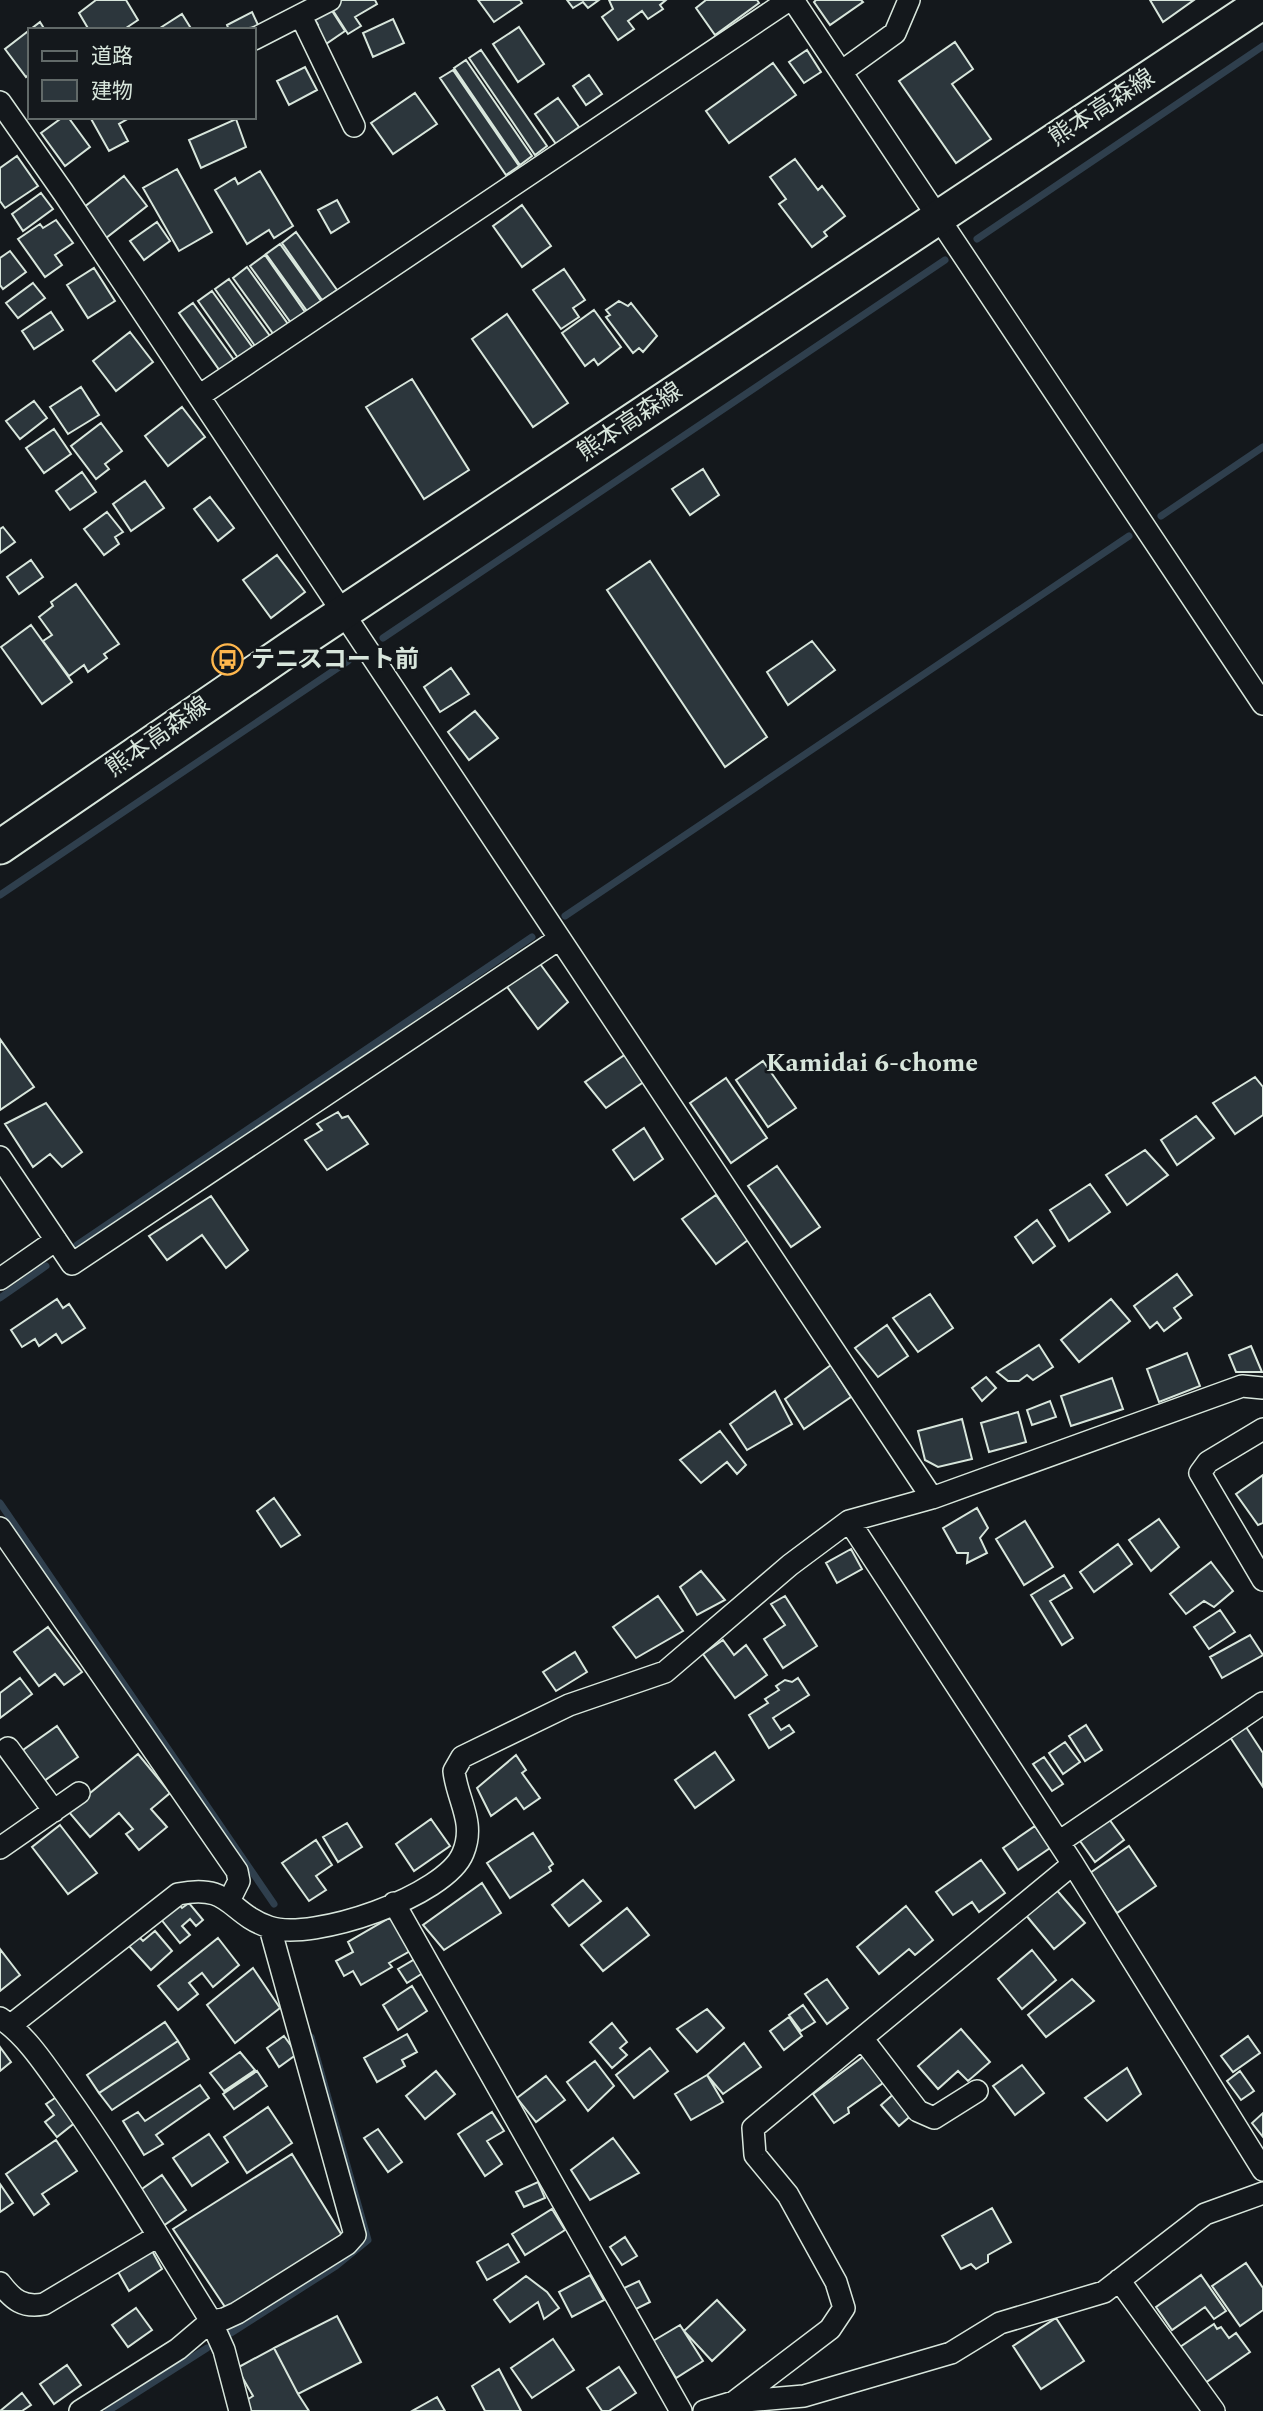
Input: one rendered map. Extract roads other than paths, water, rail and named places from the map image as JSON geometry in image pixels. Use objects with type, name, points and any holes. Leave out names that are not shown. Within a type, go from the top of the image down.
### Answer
[{"type":"main road","name":"熊本高森線","points":[[0,847],[341,614],[1263,2]]},
{"type":"street","points":[[256,38],[330,0]]},
{"type":"street","points":[[199,396],[791,0],[939,216],[1263,704]]},
{"type":"street","points":[[841,72],[895,33],[909,0]]},
{"type":"street","points":[[301,16],[354,126]]},
{"type":"street","points":[[0,102],[199,396],[341,614],[932,1498]]},
{"type":"street","points":[[0,1157],[72,1264],[559,939]]},
{"type":"street","points":[[0,1279],[56,1240]]},
{"type":"street","points":[[240,2411],[224,2350],[211,2321],[81,2115],[5,2021],[171,1897],[199,1890],[216,1894],[270,1928],[290,1931],[328,1928],[394,1903],[449,1874],[463,1854],[468,1820],[454,1770],[463,1757],[569,1705],[665,1672],[790,1565],[849,1521],[932,1498],[1242,1386],[1263,1388]]},
{"type":"street","points":[[1263,1429],[1208,1462],[1200,1473],[1263,1580]]},
{"type":"street","points":[[849,1521],[1059,1842],[1263,2170]]},
{"type":"street","points":[[0,1528],[237,1871],[239,1881],[229,1901]]},
{"type":"street","points":[[1059,1842],[1263,1703]]},
{"type":"street","points":[[8,1748],[54,1811]]},
{"type":"street","points":[[0,1848],[79,1793]]},
{"type":"street","points":[[734,2402],[830,2329],[844,2308],[836,2282],[788,2195],[755,2155],[753,2128],[1073,1864]]},
{"type":"street","points":[[394,1903],[681,2411]]},
{"type":"street","points":[[80,2411],[178,2349],[211,2321],[237,2313],[347,2244],[355,2235],[270,1928]]},
{"type":"street","points":[[862,2038],[918,2111],[934,2118],[977,2091]]},
{"type":"street","points":[[704,2411],[734,2402],[807,2403],[951,2353],[1000,2323],[1104,2292],[1205,2214],[1263,2193]]},
{"type":"street","points":[[0,2283],[18,2302],[26,2306],[44,2304],[158,2236]]},
{"type":"street","points":[[1119,2280],[1214,2411]]},
{"type":"waterway","points":[[977,239],[1263,46]]},
{"type":"waterway","points":[[383,638],[945,260]]},
{"type":"waterway","points":[[1161,516],[1263,447]]},
{"type":"waterway","points":[[565,916],[1129,536]]},
{"type":"waterway","points":[[0,895],[348,661]]},
{"type":"waterway","points":[[77,1245],[532,937]]},
{"type":"waterway","points":[[0,1298],[46,1266]]},
{"type":"waterway","points":[[0,1503],[274,1904]]},
{"type":"waterway","points":[[231,2333],[336,2266],[368,2240],[311,2037]]},
{"type":"waterway","points":[[108,2411],[207,2348]]},
{"type":"place","name":"テニスコート前","points":[[228,660]]},
{"type":"district","name":"Kamidai 6-chome","points":[[872,1063]]}]
